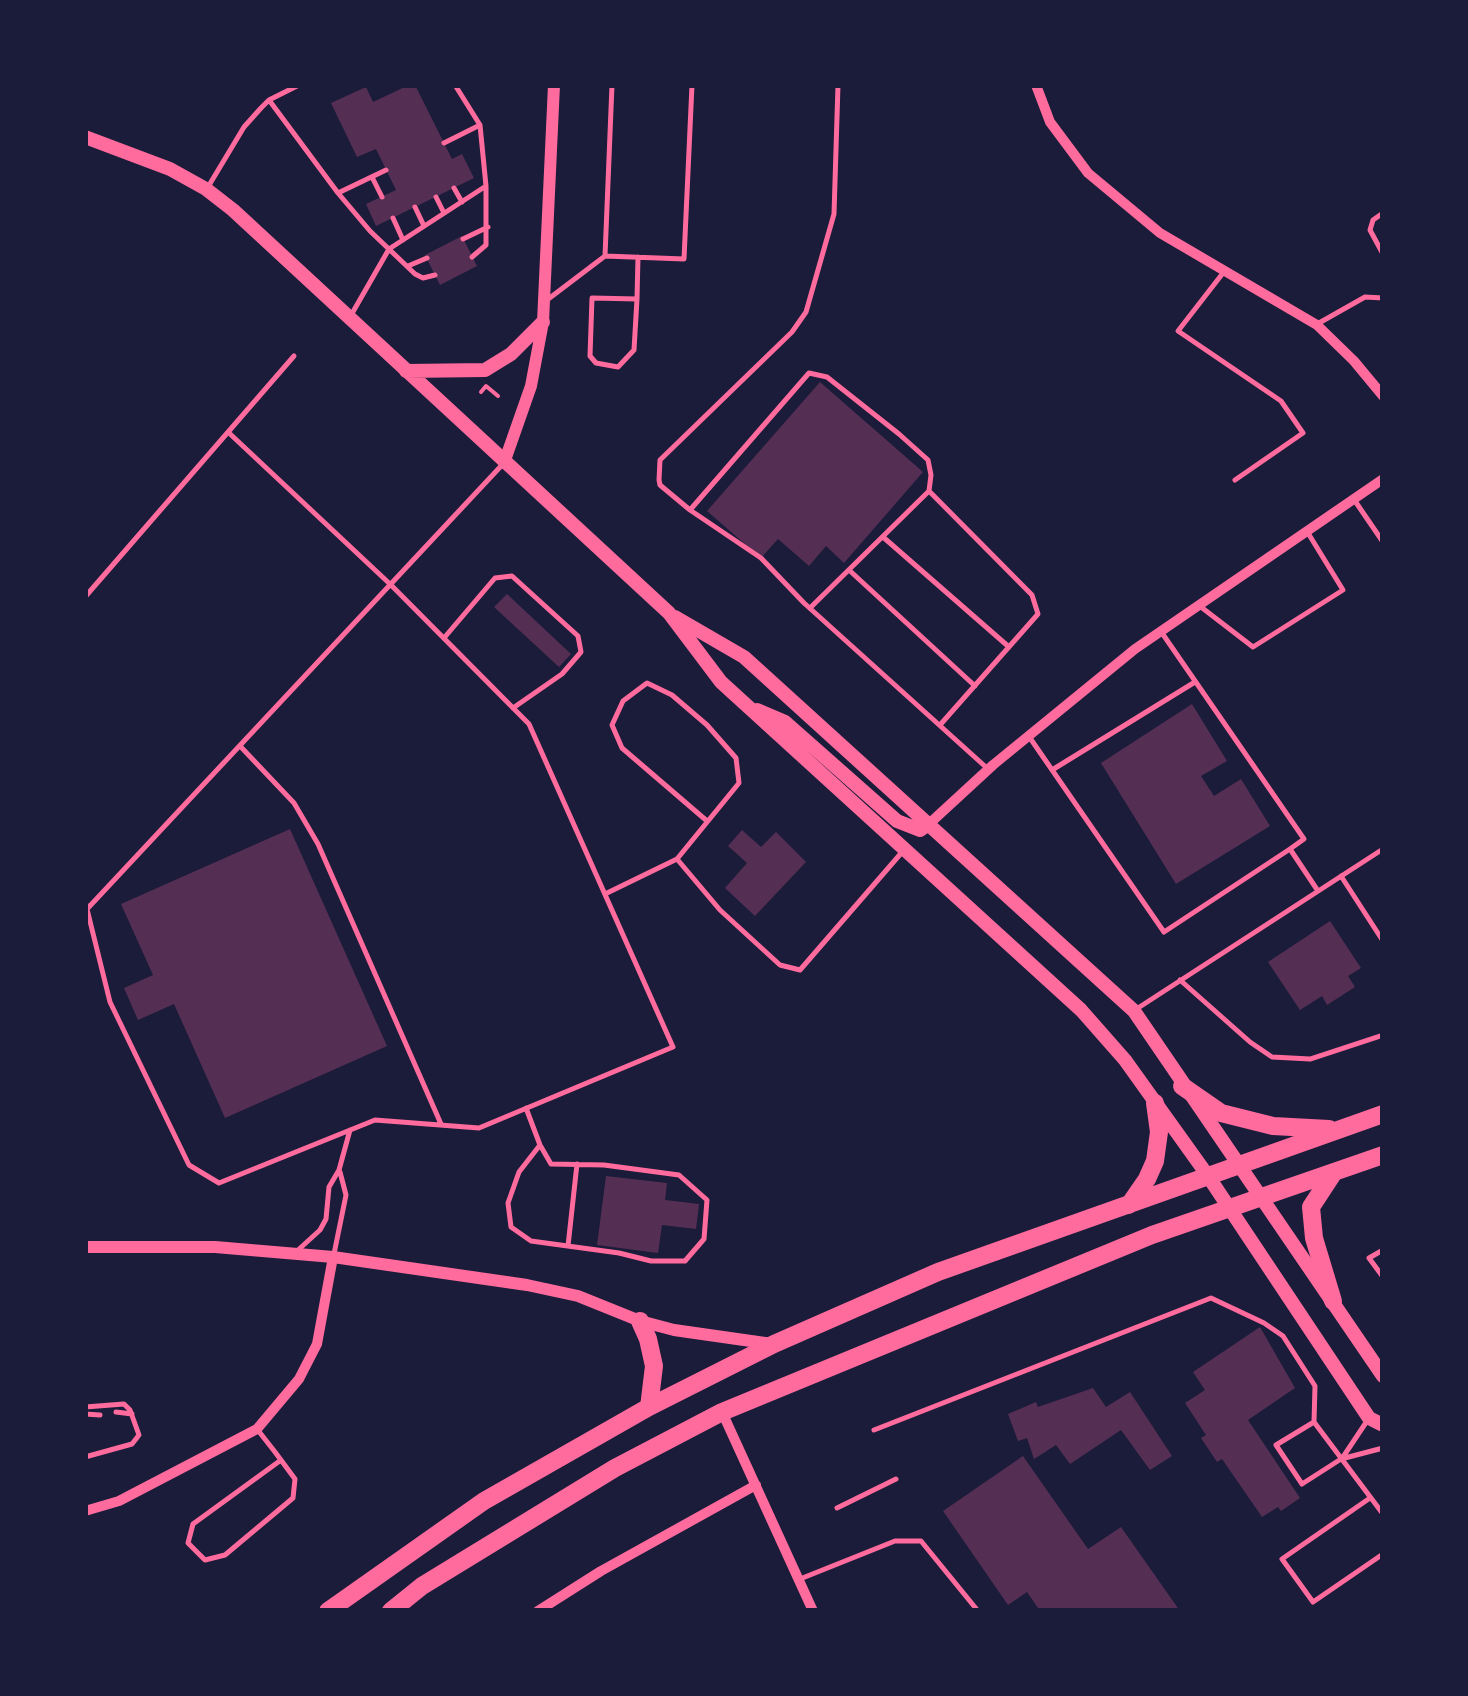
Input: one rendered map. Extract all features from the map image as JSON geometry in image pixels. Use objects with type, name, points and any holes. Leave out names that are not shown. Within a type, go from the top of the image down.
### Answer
[{"type":"highway","points":[[1182,1086],[1221,1113],[1273,1126],[1340,1130]]},
{"type":"highway","points":[[1129,1205],[1154,1161],[1159,1132],[1156,1103]]},
{"type":"highway","points":[[328,1611],[484,1501],[649,1406],[774,1344],[938,1272],[1383,1114]]},
{"type":"highway","points":[[391,1611],[422,1586],[615,1468],[722,1412],[1152,1235],[1383,1155]]},
{"type":"highway","points":[[1334,1172],[1311,1207],[1314,1238],[1334,1301]]},
{"type":"highway","points":[[640,1320],[654,1366],[649,1406]]},
{"type":"main road","points":[[85,137],[136,154],[206,189],[254,229],[669,614],[721,682],[1081,1010],[1156,1103],[1376,1422]]},
{"type":"main road","points":[[406,371],[484,370],[512,354],[542,322]]},
{"type":"main road","points":[[669,614],[744,656],[1134,1011],[1383,1376]]},
{"type":"main road","points":[[747,706],[785,722],[897,821],[920,830],[930,823]]},
{"type":"street","points":[[504,463],[531,386],[542,322],[554,85]]},
{"type":"street","points":[[1036,85],[1050,122],[1088,173],[1160,233],[1316,325],[1354,360],[1383,396]]},
{"type":"street","points":[[930,823],[988,768],[1161,631],[1383,478]]},
{"type":"street","points":[[85,1247],[215,1247],[334,1257],[528,1285],[578,1296],[674,1330],[774,1344]]},
{"type":"street","points":[[85,1511],[118,1501],[257,1430],[298,1379],[317,1344],[334,1257]]},
{"type":"street","points":[[722,1412],[813,1611]]},
{"type":"street","points":[[538,1611],[601,1571],[756,1485]]},
{"type":"lane","points":[[206,189],[244,127],[269,100],[300,85]]},
{"type":"lane","points":[[455,85],[480,125],[488,227],[486,246],[472,257]]},
{"type":"lane","points":[[605,256],[612,85]]},
{"type":"lane","points":[[544,302],[605,256],[684,260],[692,85]]},
{"type":"lane","points":[[838,85],[834,214],[806,312],[792,332],[660,460],[660,486],[761,558],[810,608],[988,768]]},
{"type":"lane","points":[[269,100],[338,193],[389,249],[423,278],[436,275]]},
{"type":"lane","points":[[444,143],[480,125]]},
{"type":"lane","points":[[338,193],[386,170]]},
{"type":"lane","points":[[372,176],[382,197]]},
{"type":"lane","points":[[350,318],[389,249],[486,186]]},
{"type":"lane","points":[[454,188],[462,202]]},
{"type":"lane","points":[[436,197],[444,213]]},
{"type":"lane","points":[[415,207],[424,226]]},
{"type":"lane","points":[[1383,213],[1373,220],[1370,230],[1383,254]]},
{"type":"lane","points":[[393,218],[403,240]]},
{"type":"lane","points":[[463,239],[488,227]]},
{"type":"lane","points":[[408,266],[427,258]]},
{"type":"lane","points":[[636,299],[592,298],[590,356],[596,363],[618,368],[634,350],[638,258]]},
{"type":"lane","points":[[1225,271],[1178,332],[1281,401],[1303,432],[1235,480]]},
{"type":"lane","points":[[1316,325],[1365,297],[1383,298]]},
{"type":"lane","points":[[85,597],[294,356]]},
{"type":"lane","points":[[690,510],[809,373],[827,377],[928,460],[931,475],[929,491],[810,608]]},
{"type":"lane","points":[[228,432],[391,585],[528,724],[673,1047],[479,1128],[376,1120],[219,1184],[189,1165],[110,1002],[86,904],[240,746],[391,585],[504,463]]},
{"type":"lane","points":[[929,491],[1032,595],[1038,614],[940,726]]},
{"type":"lane","points":[[1354,499],[1383,542]]},
{"type":"lane","points":[[1198,605],[1253,647],[1343,590],[1306,531]]},
{"type":"lane","points":[[883,537],[1009,647]]},
{"type":"lane","points":[[849,570],[975,686]]},
{"type":"lane","points":[[444,638],[495,578],[512,576],[578,636],[581,652],[562,674],[513,708]]},
{"type":"lane","points":[[1029,735],[1164,932],[1304,839],[1161,631]]},
{"type":"lane","points":[[1052,770],[1196,682]]},
{"type":"lane","points":[[605,894],[677,859],[738,783],[736,758],[707,726],[672,695],[647,683],[623,700],[612,724],[622,748],[707,821]]},
{"type":"lane","points":[[240,746],[294,804],[318,844],[442,1125]]},
{"type":"lane","points":[[677,859],[720,910],[780,965],[800,970],[904,849]]},
{"type":"lane","points":[[1290,849],[1318,891]]},
{"type":"lane","points":[[1134,1011],[1383,850]]},
{"type":"lane","points":[[1341,876],[1383,941]]},
{"type":"lane","points":[[1180,980],[1272,1057],[1310,1060],[1383,1035]]},
{"type":"lane","points":[[526,1108],[540,1146],[552,1164],[679,1175],[707,1200],[704,1238],[685,1262],[651,1262],[531,1240],[511,1227],[508,1203],[520,1172],[540,1146]]},
{"type":"lane","points":[[294,1254],[320,1230],[326,1218],[329,1187],[339,1170],[350,1130]]},
{"type":"lane","points":[[568,1246],[577,1164]]},
{"type":"lane","points":[[334,1257],[346,1196],[339,1170]]},
{"type":"lane","points":[[1383,1250],[1369,1258],[1383,1278]]},
{"type":"lane","points":[[874,1430],[1211,1298],[1283,1336],[1315,1386],[1314,1422],[1383,1514]]},
{"type":"lane","points":[[85,1457],[132,1444],[139,1435],[124,1404],[117,1402],[85,1410],[89,1417],[100,1414]]},
{"type":"lane","points":[[116,1412],[132,1414]]},
{"type":"lane","points":[[1314,1422],[1276,1445],[1302,1484],[1341,1460],[1383,1448]]},
{"type":"lane","points":[[1341,1460],[1376,1422]]},
{"type":"lane","points":[[257,1430],[295,1479],[293,1498],[225,1555],[206,1560],[188,1543],[193,1524],[280,1460]]},
{"type":"lane","points":[[837,1508],[896,1479]]},
{"type":"lane","points":[[1320,1611],[1282,1558],[1370,1498]]},
{"type":"lane","points":[[800,1579],[895,1541],[921,1541],[978,1611]]},
{"type":"lane","points":[[1313,1602],[1383,1554]]},
{"type":"path","points":[[481,392],[486,386],[498,396]]},
{"type":"building","points":[[415,85],[452,159],[462,154],[474,178],[376,226],[366,204],[396,190],[376,149],[357,157],[331,103],[366,87],[373,102]]},
{"type":"building","points":[[462,236],[477,266],[440,285],[425,255]]},
{"type":"building","points":[[820,382],[923,472],[844,563],[826,546],[809,566],[778,539],[761,558],[707,511]]},
{"type":"building","points":[[507,594],[571,654],[559,667],[494,607]]},
{"type":"building","points":[[1192,704],[1227,761],[1201,776],[1214,796],[1241,779],[1270,826],[1176,884],[1101,763]]},
{"type":"building","points":[[290,829],[387,1046],[225,1118],[174,1004],[138,1020],[124,988],[153,975],[121,904]]},
{"type":"building","points":[[742,830],[761,847],[776,832],[806,862],[755,916],[725,888],[747,863],[728,846]]},
{"type":"building","points":[[1330,921],[1361,968],[1348,976],[1355,987],[1327,1005],[1322,996],[1300,1010],[1268,962]]},
{"type":"building","points":[[606,1176],[667,1183],[665,1200],[699,1204],[696,1229],[662,1225],[658,1253],[597,1245]]},
{"type":"building","points":[[1260,1327],[1295,1388],[1248,1420],[1300,1498],[1281,1511],[1278,1507],[1262,1517],[1222,1459],[1217,1462],[1201,1438],[1206,1435],[1185,1403],[1205,1390],[1193,1372]]},
{"type":"building","points":[[1093,1388],[1106,1407],[1130,1392],[1172,1456],[1150,1470],[1121,1430],[1070,1464],[1056,1445],[1034,1459],[1027,1438],[1018,1441],[1008,1414],[1036,1402],[1038,1407]]},
{"type":"building","points":[[1023,1456],[1088,1549],[1121,1527],[1180,1611],[1040,1611],[1027,1592],[1008,1605],[943,1511]]}]
